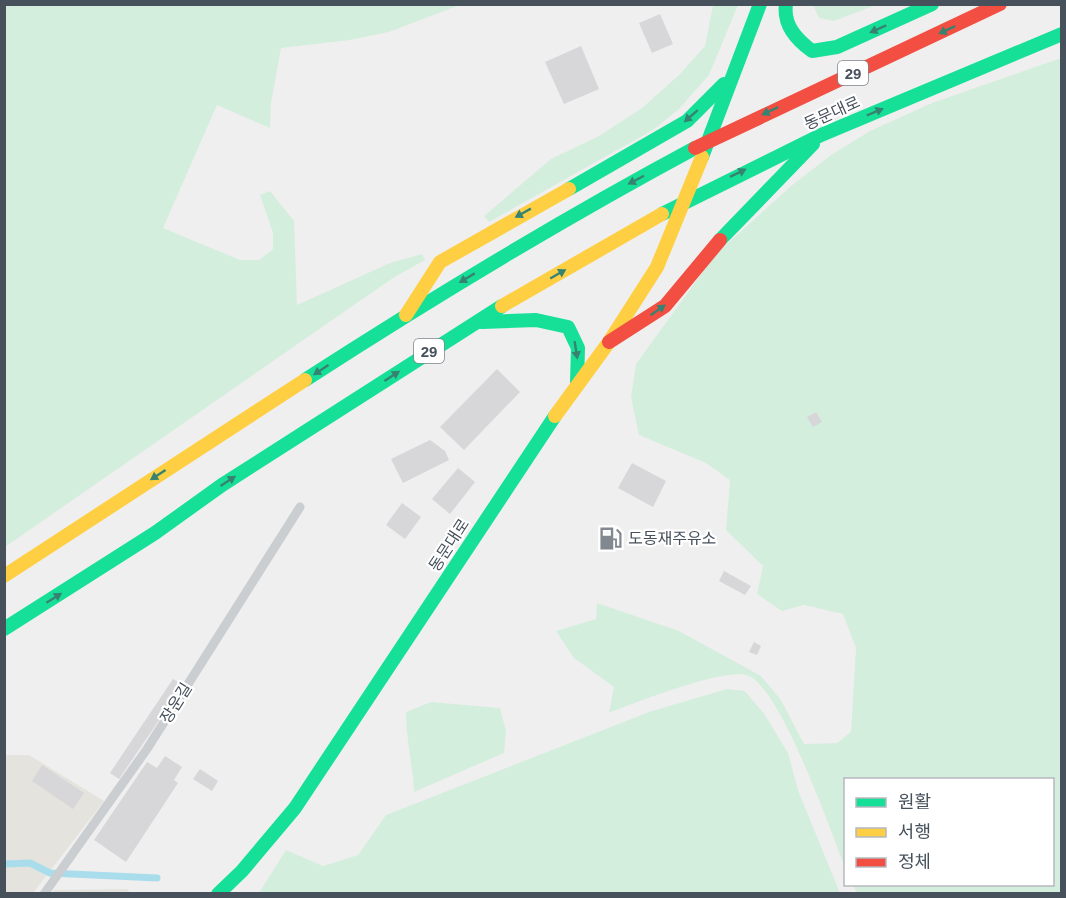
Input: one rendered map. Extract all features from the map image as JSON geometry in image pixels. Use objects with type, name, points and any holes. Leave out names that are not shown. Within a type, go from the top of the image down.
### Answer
[{"type":"main road","points":[[706,142],[760,4]]},
{"type":"main road","points":[[786,4],[784,14],[795,39],[812,51],[837,47],[932,4]]},
{"type":"main road","name":"동문대로","points":[[4,576],[406,315],[587,206],[706,142],[1000,4]]},
{"type":"main road","name":"동문대로","points":[[4,629],[155,533],[222,485],[473,323],[686,200],[821,135],[1062,34]]},
{"type":"main road","points":[[406,315],[440,262],[687,121],[732,74]]},
{"type":"main road","points":[[609,342],[664,306],[716,244],[821,135]]},
{"type":"main road","name":"동문대로","points":[[218,894],[242,871],[295,808],[577,383],[609,342],[657,267],[686,200],[706,142]]},
{"type":"main road","points":[[473,323],[526,319],[552,321],[568,327],[578,348],[577,383]]},
{"type":"lane","name":"장운길","points":[[44,894],[147,749],[300,507]]},
{"type":"shaded area","points":[[29,755],[104,801],[33,893],[5,893],[4,757]]},
{"type":"shaded area","points":[[127,889],[130,893],[51,893],[54,890]]},
{"type":"green space","points":[[5,4],[460,5],[389,32],[350,40],[281,48],[271,103],[270,128],[217,105],[163,228],[240,260],[259,260],[273,249],[273,233],[260,195],[270,191],[294,221],[297,305],[390,263],[422,254],[425,260],[393,278],[5,547]]},
{"type":"green space","points":[[813,4],[876,5],[834,21],[819,18]]},
{"type":"green space","points":[[713,5],[738,5],[709,75],[678,110],[653,130],[489,222],[484,216],[551,159],[599,136],[642,108],[679,75],[705,46]]},
{"type":"green space","points":[[1061,58],[1061,893],[857,894],[853,886],[1054,886],[1054,778],[844,778],[844,864],[790,733],[762,687],[749,676],[738,674],[702,681],[609,713],[614,687],[574,658],[556,631],[596,619],[597,603],[679,631],[761,676],[781,700],[804,744],[837,743],[851,732],[856,648],[843,614],[804,605],[782,611],[757,594],[763,566],[726,530],[730,480],[706,463],[639,435],[631,397],[636,364],[715,255],[791,186],[831,155],[870,131],[932,103]]},
{"type":"green space","points":[[727,689],[745,691],[765,715],[788,753],[799,793],[840,893],[259,893],[286,850],[323,866],[358,855],[386,815],[649,712]]},
{"type":"green space","points":[[431,702],[500,708],[506,731],[504,753],[414,792],[406,712]]},
{"type":"building","points":[[660,14],[673,44],[652,53],[639,23]]},
{"type":"building","points":[[581,46],[599,89],[564,104],[545,62]]},
{"type":"building","points":[[497,369],[520,392],[464,450],[440,427]]},
{"type":"building","points":[[816,412],[822,422],[813,427],[807,417]]},
{"type":"building","points":[[430,440],[445,451],[449,460],[403,483],[391,459]]},
{"type":"building","points":[[632,463],[666,481],[653,507],[618,488]]},
{"type":"building","points":[[458,468],[475,482],[450,514],[432,499]]},
{"type":"building","points":[[402,503],[421,517],[405,539],[386,525]]},
{"type":"building","points":[[724,571],[751,586],[745,595],[719,581]]},
{"type":"building","points":[[754,642],[761,646],[757,655],[749,652]]},
{"type":"building","points":[[173,679],[183,685],[119,779],[110,773]]},
{"type":"building","points":[[165,756],[182,767],[174,780],[178,783],[126,862],[94,840],[147,762],[157,768]]},
{"type":"building","points":[[42,765],[84,793],[73,809],[32,781]]},
{"type":"building","points":[[200,769],[218,781],[212,791],[193,779]]},
{"type":"waterway","points":[[4,864],[30,863],[50,873],[157,878]]},
{"type":"traffic: fast","points":[[702,157],[760,4]]},
{"type":"traffic: fast","points":[[786,4],[787,19],[792,31],[812,51],[837,47],[932,4]]},
{"type":"traffic: fast","points":[[662,214],[821,135],[1062,34]]},
{"type":"traffic: fast","points":[[569,189],[687,121],[724,84]]},
{"type":"traffic: fast","points":[[720,240],[813,144]]},
{"type":"traffic: fast","points":[[305,380],[497,260],[695,148]]},
{"type":"traffic: fast","points":[[4,629],[155,533],[222,485],[502,306]]},
{"type":"traffic: fast","points":[[482,322],[536,320],[568,327],[578,348],[577,383]]},
{"type":"traffic: fast","points":[[218,894],[242,871],[295,808],[555,416]]},
{"type":"traffic: slow","points":[[555,416],[609,342],[657,267],[702,157]]},
{"type":"traffic: slow","points":[[406,315],[440,262],[569,189]]},
{"type":"traffic: slow","points":[[502,306],[662,214]]},
{"type":"traffic: slow","points":[[4,576],[305,380]]},
{"type":"traffic: jam","points":[[695,148],[1000,4]]},
{"type":"traffic: jam","points":[[609,342],[665,306],[720,240]]},
{"type":"place","name":"도동재주유소","points":[[610,538]]}]
